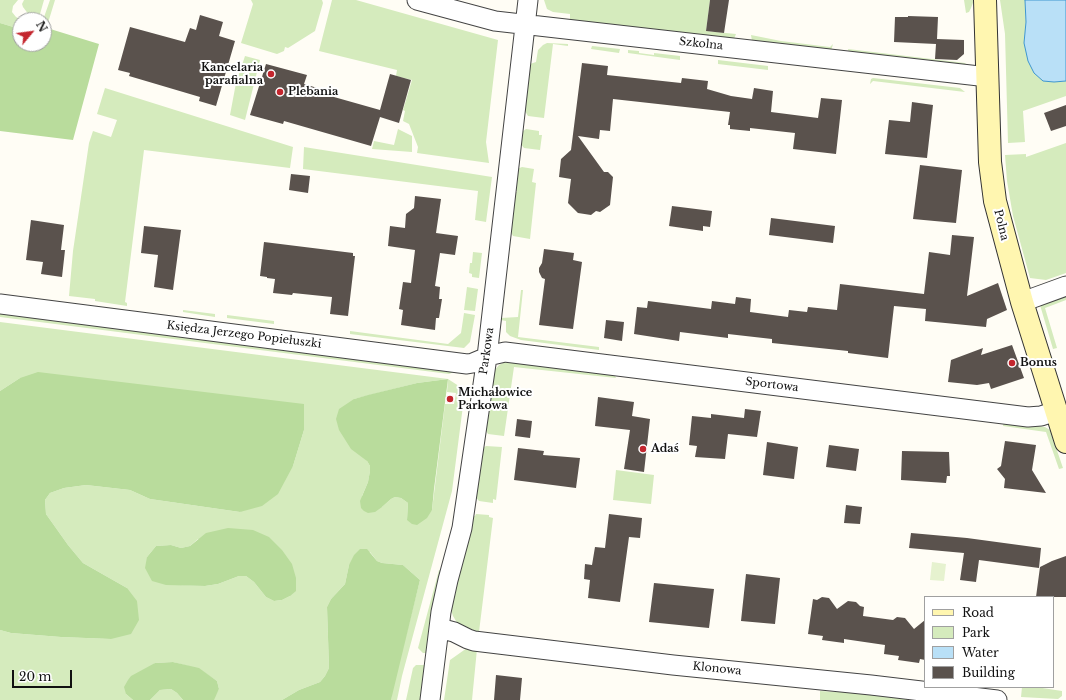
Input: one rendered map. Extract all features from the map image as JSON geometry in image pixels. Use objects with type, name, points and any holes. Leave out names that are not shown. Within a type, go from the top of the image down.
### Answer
[{"type":"street","name":"Szkolna","points":[[417,0],[496,22],[988,77]]},
{"type":"street","name":"Parkowa","points":[[430,700],[439,628],[448,580],[462,528],[487,357],[528,0]]},
{"type":"street","name":"Polna","points":[[985,0],[990,162],[994,195],[1022,302],[1066,442]]},
{"type":"street","points":[[1022,302],[1066,286]]},
{"type":"street","name":"Księdza Jerzego Popiełuszki","points":[[0,304],[467,364],[487,357]]},
{"type":"street","name":"Sportowa","points":[[487,357],[499,353],[513,353],[1028,417],[1041,416],[1056,411]]},
{"type":"street","name":"Klonowa","points":[[439,628],[454,632],[468,640],[474,641],[997,700]]},
{"type":"green space","points":[[0,0],[18,0],[13,6],[12,27],[0,23]]},
{"type":"green space","points":[[24,0],[44,0],[41,12],[27,12],[22,4]]},
{"type":"green space","points":[[50,0],[55,0],[51,12],[46,12]]},
{"type":"green space","points":[[251,0],[322,0],[323,3],[315,31],[288,48],[285,47],[284,51],[277,54],[241,43],[253,4]]},
{"type":"green space","points":[[332,0],[356,0],[498,40],[486,142],[489,163],[417,153],[418,147],[409,124],[403,121],[405,111],[403,110],[412,80],[396,76],[397,70],[319,51]]},
{"type":"green space","points":[[544,0],[710,0],[706,31],[736,34],[734,39],[570,20],[570,14],[553,12],[547,9]]},
{"type":"green space","points":[[964,0],[974,0],[969,12],[966,13]]},
{"type":"green space","points":[[1000,0],[1025,0],[1026,22],[1024,43],[1054,82],[1066,81],[1066,96],[1023,111],[1025,142],[1008,143],[1005,34]]},
{"type":"green space","points":[[0,23],[12,27],[12,52],[52,52],[52,30],[99,44],[73,140],[0,131]]},
{"type":"green space","points":[[751,35],[781,41],[830,47],[833,44],[831,51],[752,41]]},
{"type":"green space","points":[[547,43],[568,44],[568,46],[553,44],[544,118],[528,116],[525,111],[530,64],[536,62],[538,50]]},
{"type":"green space","points":[[592,46],[620,49],[619,53],[591,49]]},
{"type":"green space","points":[[848,49],[965,63],[968,66],[888,57],[883,55],[849,53]]},
{"type":"green space","points":[[628,50],[654,55],[654,53],[680,56],[680,60],[628,53]]},
{"type":"green space","points":[[245,56],[260,60],[245,120],[230,115],[236,83]]},
{"type":"green space","points":[[718,60],[768,66],[768,70],[718,64]]},
{"type":"green space","points":[[871,79],[960,88],[965,92],[873,81],[870,84]]},
{"type":"green space","points":[[105,88],[293,147],[290,168],[144,150],[125,302],[127,303],[127,306],[95,301],[95,299],[69,296],[73,251],[89,143],[93,131],[111,137],[117,120],[97,114]]},
{"type":"green space","points":[[398,129],[412,136],[412,152],[372,149],[374,141],[394,145]]},
{"type":"green space","points":[[526,129],[539,131],[539,135],[542,135],[540,150],[524,148],[520,143],[522,132]]},
{"type":"green space","points":[[1066,143],[1066,273],[1046,280],[1030,278],[1013,216],[1007,181],[1005,155],[1026,154],[1026,157]]},
{"type":"green space","points":[[304,147],[492,177],[486,222],[475,220],[478,191],[303,169]]},
{"type":"green space","points":[[522,167],[534,169],[532,182],[536,183],[530,239],[513,236],[510,230],[515,192],[517,192],[515,190],[517,169]]},
{"type":"green space","points":[[473,252],[482,253],[479,278],[472,277],[472,274],[469,273]]},
{"type":"green space","points":[[467,287],[478,289],[475,311],[464,310]]},
{"type":"green space","points":[[521,290],[523,290],[518,337],[599,347],[599,350],[521,340],[510,336],[506,332],[506,321],[501,320],[501,318],[518,317]]},
{"type":"green space","points":[[1066,295],[1066,300],[1045,308],[1057,348],[1053,349],[1040,305]]},
{"type":"green space","points":[[183,310],[215,314],[215,317],[183,312]]},
{"type":"green space","points":[[0,312],[454,370],[454,372],[449,374],[0,317]]},
{"type":"green space","points":[[464,313],[475,315],[470,342],[464,348],[350,334],[350,331],[448,344],[461,333]]},
{"type":"green space","points":[[227,315],[274,321],[274,324],[227,318]]},
{"type":"green space","points":[[0,322],[448,379],[465,390],[452,491],[402,676],[397,700],[391,700],[392,691],[420,580],[403,565],[382,563],[377,561],[370,552],[349,565],[345,584],[331,599],[327,607],[329,668],[325,676],[320,682],[299,690],[282,700],[213,700],[219,689],[217,681],[199,669],[173,662],[155,663],[126,694],[133,700],[0,700],[0,630],[11,633],[111,639],[127,588],[83,563],[68,545],[46,514],[45,500],[50,493],[64,488],[86,485],[130,490],[150,499],[240,512],[293,466],[304,430],[304,405],[20,378],[0,391]],"holes":[[[448,379],[447,392],[456,393],[454,404],[445,404],[432,510],[407,520],[408,503],[401,498],[395,497],[382,507],[362,496],[368,482],[370,466],[367,461],[354,399],[417,383]],[[198,539],[290,596],[282,600],[274,601],[266,597],[254,582],[246,576],[239,576],[218,584],[205,586],[180,585],[147,557],[156,546],[171,545],[181,548],[190,546]]]},
{"type":"green space","points":[[507,361],[614,374],[616,378],[514,367],[504,436],[488,434],[485,429],[493,384],[493,372],[499,365]]},
{"type":"green space","points":[[38,372],[304,404],[304,430],[293,466],[278,494],[262,506],[240,512],[150,499],[130,490],[86,485],[64,488],[50,493],[45,500],[46,514],[68,545],[83,563],[127,588],[137,601],[139,620],[131,634],[111,639],[11,633],[0,630],[0,391],[20,378]]},
{"type":"green space","points":[[448,379],[432,510],[427,518],[417,525],[412,524],[407,520],[408,503],[401,498],[395,497],[375,512],[368,513],[364,511],[361,508],[360,501],[368,482],[370,466],[367,461],[351,449],[339,430],[336,419],[339,409],[354,399],[368,395],[417,383]]},
{"type":"green space","points":[[1004,421],[1045,427],[1050,430],[1063,468],[1059,469],[1046,432],[1003,426]]},
{"type":"green space","points":[[486,446],[502,447],[496,500],[493,499],[493,503],[479,501],[475,496],[482,449]]},
{"type":"green space","points":[[616,470],[654,475],[651,504],[613,500]]},
{"type":"green space","points":[[476,514],[489,515],[489,517],[493,518],[479,632],[475,635],[459,626],[451,610],[453,596],[456,593],[454,590],[472,516],[475,516]]},
{"type":"green space","points":[[228,528],[253,530],[269,537],[282,550],[292,564],[296,578],[296,591],[282,600],[274,601],[266,597],[254,582],[246,576],[239,576],[218,584],[205,586],[166,585],[152,581],[145,568],[147,557],[156,546],[171,545],[181,548],[190,546],[206,533]]},
{"type":"green space","points":[[360,549],[367,549],[377,561],[382,563],[403,565],[420,580],[391,700],[282,700],[299,690],[320,682],[325,676],[329,668],[327,607],[331,599],[345,584],[349,565],[354,555]]},
{"type":"green space","points":[[932,562],[946,564],[944,581],[930,580]]},
{"type":"green space","points":[[439,570],[442,571],[427,653],[423,653],[418,648]]},
{"type":"green space","points":[[467,648],[477,649],[472,700],[444,700],[450,660]]},
{"type":"green space","points":[[173,662],[199,668],[217,681],[219,689],[214,700],[183,700],[171,689],[160,690],[150,700],[133,700],[126,694],[124,687],[131,676],[155,663]]},
{"type":"green space","points":[[416,665],[425,665],[421,700],[406,700],[413,668]]},
{"type":"green space","points":[[1022,688],[1042,688],[1062,691],[1062,696],[1058,699],[1021,697]]},
{"type":"green space","points":[[171,689],[183,700],[150,700],[160,690]]},
{"type":"green space","points":[[839,690],[934,700],[820,700],[820,691],[836,692]]},
{"type":"water","points":[[1025,0],[1066,0],[1066,81],[1043,81],[1034,73],[1028,61],[1024,43],[1026,22]]},
{"type":"building","points":[[710,0],[729,0],[724,33],[706,31]]},
{"type":"building","points":[[200,15],[223,22],[219,36],[235,41],[216,106],[199,101],[200,97],[129,76],[130,73],[118,70],[130,27],[185,42],[190,28],[196,30]]},
{"type":"building","points":[[895,17],[938,17],[937,39],[964,40],[964,54],[957,60],[935,59],[936,44],[894,42]]},
{"type":"building","points":[[582,63],[608,66],[607,75],[681,83],[682,78],[708,81],[707,89],[731,96],[752,99],[754,88],[773,91],[771,112],[818,118],[821,98],[842,100],[836,154],[793,149],[795,133],[750,128],[750,131],[730,129],[730,125],[728,125],[730,112],[613,99],[610,131],[600,130],[599,139],[578,136],[604,172],[608,172],[613,177],[610,205],[600,212],[596,211],[591,215],[578,213],[568,203],[571,179],[559,177],[561,159],[571,150]]},
{"type":"building","points":[[266,64],[307,75],[304,84],[334,93],[334,97],[380,110],[390,74],[411,80],[399,123],[380,117],[371,146],[284,121],[283,124],[250,115]]},
{"type":"building","points":[[912,102],[933,105],[927,158],[885,154],[889,120],[910,122]]},
{"type":"building","points":[[1066,105],[1066,126],[1051,131],[1044,113]]},
{"type":"building","points":[[920,165],[962,170],[956,223],[913,219]]},
{"type":"building","points":[[291,174],[310,176],[308,193],[289,190]]},
{"type":"building","points":[[415,196],[441,199],[436,233],[458,236],[455,255],[440,253],[435,286],[440,287],[439,299],[442,299],[439,318],[436,318],[435,330],[401,325],[403,310],[399,309],[403,282],[411,283],[415,250],[388,246],[390,226],[405,228],[406,214],[414,208]]},
{"type":"building","points":[[672,206],[712,211],[710,227],[703,226],[703,231],[669,226]]},
{"type":"building","points":[[771,218],[835,226],[833,243],[769,235]]},
{"type":"building","points":[[31,220],[64,225],[61,250],[65,250],[62,277],[41,274],[43,262],[26,260]]},
{"type":"building","points":[[144,226],[181,230],[173,290],[154,287],[158,255],[141,253]]},
{"type":"building","points":[[952,235],[974,237],[967,296],[998,283],[1007,310],[987,319],[986,327],[925,321],[926,309],[894,306],[888,358],[848,353],[848,351],[772,343],[772,339],[728,334],[728,338],[680,332],[679,341],[634,334],[637,307],[647,308],[648,301],[711,309],[712,301],[735,304],[736,297],[751,299],[750,312],[788,317],[789,310],[807,312],[808,307],[837,310],[840,284],[924,294],[929,252],[950,255]]},
{"type":"building","points":[[264,242],[353,253],[353,256],[355,256],[348,316],[330,314],[332,297],[293,293],[292,295],[273,293],[275,279],[260,276]]},
{"type":"building","points":[[544,249],[574,253],[573,260],[582,262],[573,329],[539,325],[545,279],[542,278],[539,268],[542,263]]},
{"type":"building","points":[[606,320],[624,322],[622,341],[604,338]]},
{"type":"building","points":[[1012,345],[1024,378],[991,389],[989,383],[977,385],[948,382],[951,360],[983,348],[981,355]]},
{"type":"building","points":[[598,397],[634,402],[632,416],[650,419],[644,472],[624,469],[630,430],[595,426]]},
{"type":"building","points":[[745,409],[761,411],[757,437],[728,434],[725,459],[695,457],[697,446],[689,445],[692,416],[711,418],[711,414],[744,418]]},
{"type":"building","points":[[517,419],[532,421],[530,438],[515,436]]},
{"type":"building","points":[[1005,441],[1036,445],[1032,470],[1046,493],[1004,488],[1005,479],[997,469],[1001,466]]},
{"type":"building","points":[[767,442],[798,447],[794,479],[763,475]]},
{"type":"building","points":[[829,445],[859,449],[856,471],[826,467]]},
{"type":"building","points":[[518,448],[544,451],[543,455],[580,458],[576,488],[514,480]]},
{"type":"building","points":[[902,451],[949,452],[950,476],[947,476],[946,483],[901,480]]},
{"type":"building","points":[[846,505],[862,507],[860,524],[844,523]]},
{"type":"building","points":[[609,514],[642,518],[640,538],[629,537],[620,602],[588,598],[590,580],[584,579],[585,564],[592,565],[595,547],[605,548]]},
{"type":"building","points":[[911,533],[967,538],[1041,548],[1039,568],[979,560],[976,582],[960,580],[964,553],[909,548]]},
{"type":"building","points":[[1066,556],[1066,597],[1036,596],[1040,567]]},
{"type":"building","points":[[746,574],[780,578],[775,624],[741,621]]},
{"type":"building","points":[[654,583],[714,589],[709,628],[649,622]]},
{"type":"building","points":[[822,597],[829,598],[837,609],[848,601],[856,602],[860,606],[864,607],[863,616],[893,620],[897,617],[905,618],[914,629],[924,621],[924,660],[920,659],[919,663],[898,660],[899,656],[884,654],[885,645],[844,639],[844,643],[822,640],[823,636],[808,634],[813,599],[817,600]]},
{"type":"building","points":[[496,675],[522,678],[520,700],[494,700]]},
{"type":"place","name":"Kancelaria parafialna","points":[[271,74]]},
{"type":"place","name":"Plebania","points":[[280,92]]},
{"type":"place","name":"Bonus","points":[[1012,363]]},
{"type":"place","name":"Michałowice Parkowa","points":[[450,399]]},
{"type":"place","name":"Adaś","points":[[643,449]]}]
